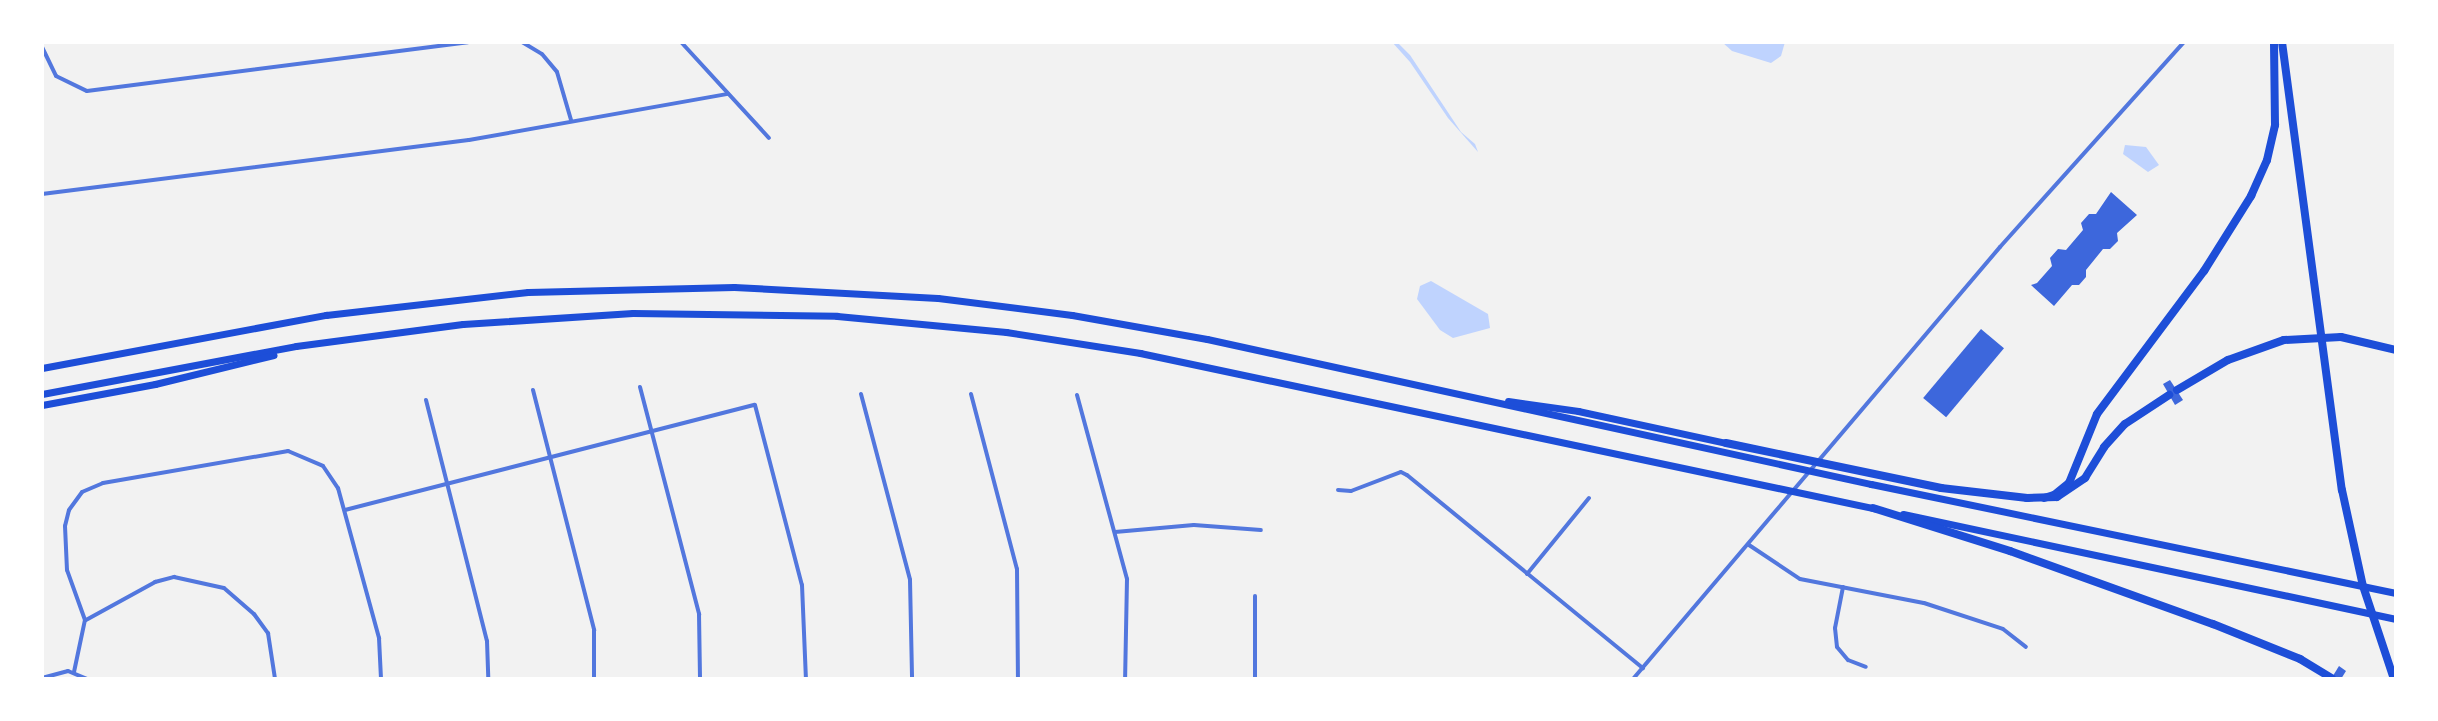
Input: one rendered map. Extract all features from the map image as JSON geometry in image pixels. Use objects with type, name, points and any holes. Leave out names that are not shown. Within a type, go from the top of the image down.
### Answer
[{"type":"highway","points":[[2044,498],[2054,495],[2069,483],[2097,414],[2204,271],[2251,196],[2267,160],[2275,125],[2274,42]]},
{"type":"highway","points":[[2282,42],[2324,364],[2354,549],[2385,654],[2395,679]]},
{"type":"highway","points":[[42,368],[292,321],[405,304],[563,290],[745,287],[926,297],[1072,315],[1455,393],[2396,593]]},
{"type":"highway","points":[[42,394],[328,341],[497,321],[633,313],[802,314],[938,324],[1174,359],[2396,619]]},
{"type":"highway","points":[[2177,390],[2228,360],[2284,340],[2341,338],[2396,350]]},
{"type":"highway","points":[[42,405],[155,384],[328,341]]},
{"type":"highway","points":[[1455,393],[1578,411],[1941,488],[2044,498],[2061,496],[2074,489],[2117,432],[2169,395]]},
{"type":"highway","points":[[1873,508],[2010,551],[2202,620],[2300,659],[2332,678]]},
{"type":"street","points":[[42,47],[56,76],[87,90],[468,42]]},
{"type":"street","points":[[522,42],[542,54],[557,72],[571,120]]},
{"type":"street","points":[[681,42],[769,138]]},
{"type":"street","points":[[1633,679],[2007,239],[2184,42]]},
{"type":"street","points":[[42,194],[469,140],[571,120],[728,94]]},
{"type":"street","points":[[640,387],[699,614],[700,679]]},
{"type":"street","points":[[533,390],[594,630],[594,679]]},
{"type":"street","points":[[861,394],[910,580],[912,679]]},
{"type":"street","points":[[971,394],[1017,569],[1018,679]]},
{"type":"street","points":[[1077,395],[1127,579],[1125,679]]},
{"type":"street","points":[[426,400],[487,641],[488,679]]},
{"type":"street","points":[[345,510],[755,405],[802,585],[806,679]]},
{"type":"street","points":[[74,672],[85,620],[67,570],[64,543],[69,510],[90,487],[288,451],[323,466],[334,478],[380,638],[381,679]]},
{"type":"street","points":[[1338,490],[1351,491],[1401,472],[1643,668]]},
{"type":"street","points":[[1527,574],[1589,498]]},
{"type":"street","points":[[1115,532],[1194,525],[1261,530]]},
{"type":"street","points":[[1749,544],[1789,574],[1924,603],[2003,629],[2026,647]]},
{"type":"street","points":[[85,620],[155,582],[174,577],[212,585],[233,594],[262,623],[271,643],[275,679]]},
{"type":"street","points":[[1843,586],[1835,628],[1837,647],[1848,660],[1866,667]]},
{"type":"street","points":[[1255,596],[1255,679]]},
{"type":"street","points":[[42,678],[74,672],[87,679]]},
{"type":"water","points":[[1392,42],[1397,42],[1410,55],[1461,132],[1475,144],[1478,152],[1448,118],[1410,62]]},
{"type":"water","points":[[1722,42],[1785,42],[1781,56],[1771,63],[1732,51]]},
{"type":"water","points":[[2125,145],[2146,147],[2159,165],[2148,172],[2123,154]]},
{"type":"water","points":[[1431,281],[1488,314],[1490,328],[1453,338],[1440,330],[1417,299],[1420,286]]},
{"type":"building","points":[[2111,192],[2137,215],[2117,233],[2118,241],[2110,249],[2103,249],[2086,270],[2086,277],[2079,285],[2072,285],[2054,306],[2031,285],[2037,283],[2052,266],[2050,258],[2058,249],[2066,250],[2083,230],[2081,223],[2089,214],[2096,214]]},
{"type":"building","points":[[1981,329],[2004,348],[1946,417],[1923,398]]},
{"type":"building","points":[[2170,380],[2183,400],[2175,405],[2163,384]]},
{"type":"building","points":[[2339,666],[2346,671],[2341,679],[2331,679]]}]
